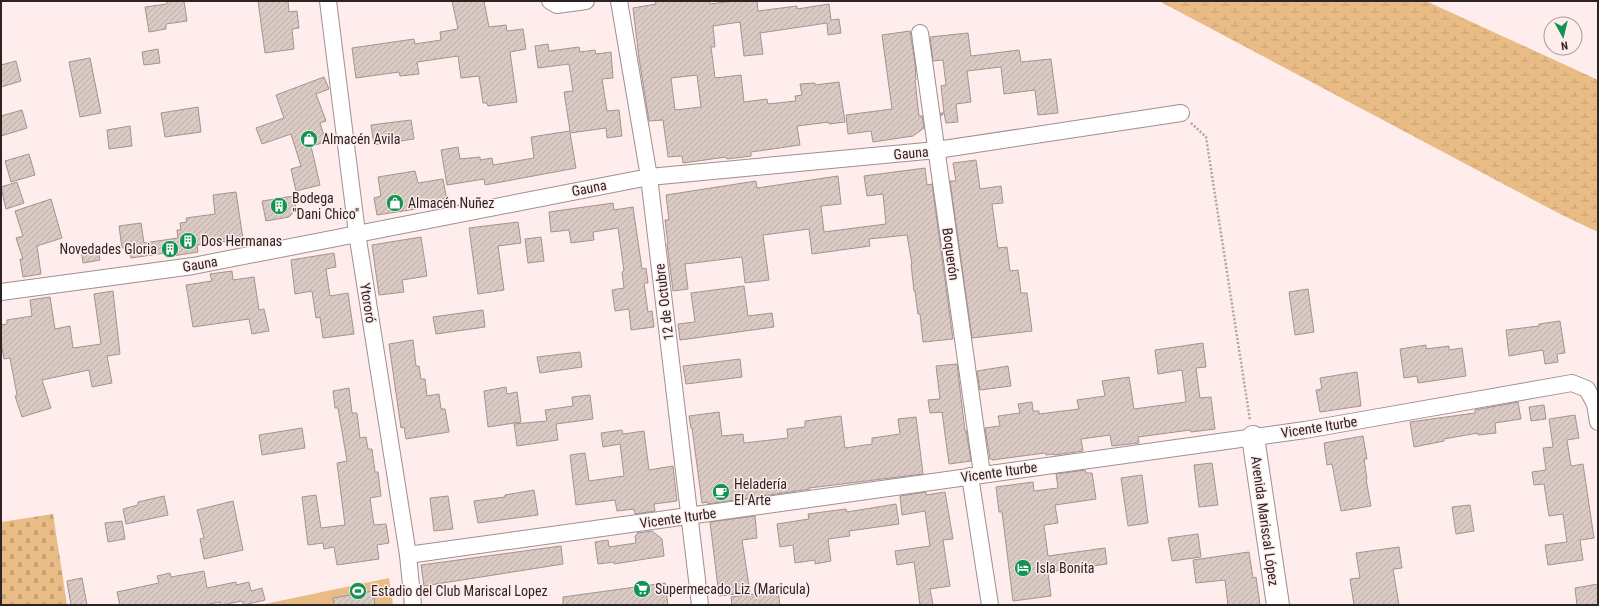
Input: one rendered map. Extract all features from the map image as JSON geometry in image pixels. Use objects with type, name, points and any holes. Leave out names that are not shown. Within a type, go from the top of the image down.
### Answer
[{"type":"street","name":"Ytororó","points":[[328,1],[358,233],[408,555],[413,605]]},
{"type":"street","points":[[554,3],[586,1]]},
{"type":"street","name":"12 de Octubre","points":[[619,1],[649,177],[700,605]]},
{"type":"street","name":"Boquerón","points":[[920,33],[937,150],[990,605]]},
{"type":"street","name":"Gauna","points":[[1,290],[193,266],[649,177],[937,150],[1181,113]]},
{"type":"street","name":"Vicente Iturbe","points":[[408,555],[1305,430],[1572,383],[1587,389],[1595,404],[1598,422]]},
{"type":"street","name":"Avenida Mariscal López","points":[[1253,437],[1278,605]]},
{"type":"path","points":[[1181,113],[1206,137],[1253,437]]},
{"type":"green space","points":[[1159,1],[1426,1],[1598,80],[1598,232],[1560,214]]},
{"type":"green space","points":[[53,514],[67,605],[1,605],[1,522]]},
{"type":"green space","name":"Estadio del Club Mariscal Lopez","points":[[389,578],[393,605],[260,605]]},
{"type":"building","points":[[167,1],[184,1],[187,21],[166,24],[166,29],[149,32],[145,7],[167,4]]},
{"type":"building","points":[[258,1],[288,1],[289,12],[297,11],[299,28],[292,29],[294,49],[265,53]]},
{"type":"building","points":[[452,1],[484,1],[489,27],[506,25],[507,31],[523,29],[526,49],[510,52],[517,102],[488,106],[487,103],[483,103],[479,76],[461,78],[458,56],[417,62],[419,74],[400,76],[399,72],[356,78],[352,48],[414,39],[415,44],[441,40],[440,32],[458,29]]},
{"type":"building","points":[[655,1],[709,1],[710,4],[733,1],[757,1],[758,11],[797,6],[797,9],[829,4],[831,20],[839,19],[841,33],[828,35],[827,23],[760,33],[763,54],[744,56],[740,22],[713,26],[715,47],[711,47],[715,78],[741,75],[744,102],[767,99],[768,104],[796,101],[795,96],[802,95],[800,84],[815,83],[815,85],[839,82],[845,122],[829,124],[829,122],[797,126],[800,145],[751,152],[751,156],[727,159],[726,157],[683,163],[682,156],[668,157],[663,120],[649,121],[633,8],[656,4]],"holes":[[[697,75],[701,107],[675,110],[671,78]]]},
{"type":"building","points":[[910,31],[915,63],[915,80],[919,116],[922,116],[924,128],[913,136],[873,142],[871,131],[848,134],[846,115],[892,109],[882,35]]},
{"type":"building","points":[[968,33],[971,56],[1019,50],[1021,62],[1051,59],[1058,113],[1038,115],[1035,90],[1004,94],[1001,67],[967,71],[971,102],[956,104],[958,122],[946,123],[941,86],[946,85],[943,60],[933,61],[930,37]]},
{"type":"building","points":[[548,44],[549,51],[579,47],[580,52],[595,50],[596,54],[611,52],[613,78],[602,79],[607,111],[619,110],[622,136],[607,138],[606,128],[570,133],[576,168],[485,185],[484,179],[447,185],[441,150],[458,147],[460,159],[480,157],[480,160],[492,158],[493,165],[534,158],[531,137],[570,131],[564,92],[573,91],[569,64],[538,68],[535,46]]},
{"type":"building","points":[[158,49],[160,63],[144,65],[142,52]]},
{"type":"building","points":[[90,58],[101,113],[80,117],[69,62]]},
{"type":"building","points":[[16,61],[21,81],[1,87],[1,65]]},
{"type":"building","points":[[324,77],[329,89],[316,94],[326,121],[320,123],[326,142],[311,146],[320,185],[296,191],[291,169],[301,166],[291,134],[262,144],[256,128],[284,118],[276,95]]},
{"type":"building","points":[[198,107],[201,132],[165,137],[161,113]]},
{"type":"building","points":[[22,110],[27,128],[1,136],[1,116]]},
{"type":"building","points":[[411,120],[414,139],[374,145],[371,125]]},
{"type":"building","points":[[130,126],[132,146],[109,149],[107,130]]},
{"type":"building","points":[[29,154],[35,175],[11,182],[5,161]]},
{"type":"building","points":[[976,160],[980,189],[1001,186],[1003,203],[992,204],[998,248],[1007,247],[1010,271],[1018,270],[1021,293],[1027,293],[1032,331],[972,338],[950,181],[956,181],[953,163]]},
{"type":"building","points":[[925,168],[927,185],[932,184],[953,339],[923,342],[920,314],[918,314],[914,291],[912,264],[907,235],[869,239],[870,246],[812,254],[809,229],[763,235],[769,280],[745,283],[742,257],[685,264],[688,289],[673,291],[665,220],[669,220],[666,195],[756,181],[757,188],[838,176],[841,204],[821,206],[824,232],[886,224],[883,194],[867,196],[864,176]]},
{"type":"building","points":[[415,171],[418,183],[443,179],[447,201],[415,206],[416,209],[377,215],[374,198],[381,196],[378,177]]},
{"type":"building","points":[[17,182],[24,203],[6,209],[1,187]]},
{"type":"building","points":[[236,192],[243,239],[197,245],[198,252],[166,257],[165,253],[131,258],[129,247],[122,248],[119,226],[141,223],[144,243],[178,238],[177,230],[181,230],[180,223],[187,222],[186,218],[215,214],[213,195]]},
{"type":"building","name":"Bodega \"Dani Chico\"","points":[[294,196],[296,210],[289,217],[266,221],[262,201]]},
{"type":"building","points":[[51,199],[62,238],[37,246],[41,274],[23,277],[20,259],[23,259],[16,238],[23,236],[15,211]]},
{"type":"building","points":[[613,203],[614,210],[633,207],[642,269],[646,268],[648,283],[644,283],[648,312],[652,311],[654,327],[631,330],[629,309],[615,311],[612,290],[624,288],[622,272],[624,271],[618,228],[593,232],[594,240],[571,243],[569,230],[551,232],[549,212]]},
{"type":"building","points":[[518,222],[521,243],[498,246],[504,290],[478,294],[469,228]]},
{"type":"building","points":[[421,237],[427,276],[402,280],[404,292],[379,295],[372,245]]},
{"type":"building","points":[[541,237],[544,261],[528,263],[525,239]]},
{"type":"building","points":[[98,247],[100,260],[83,263],[81,249]]},
{"type":"building","points":[[334,253],[336,267],[326,269],[330,296],[348,293],[354,334],[323,338],[320,317],[316,318],[312,291],[295,294],[291,260]]},
{"type":"building","points":[[232,271],[233,280],[254,277],[259,310],[264,309],[269,331],[252,334],[249,319],[193,327],[186,285],[212,281],[210,274]]},
{"type":"building","points":[[744,286],[748,316],[772,313],[774,327],[680,340],[678,324],[695,322],[691,293]]},
{"type":"building","points":[[1308,289],[1314,332],[1295,335],[1289,292]]},
{"type":"building","points":[[113,291],[120,354],[107,356],[112,383],[92,387],[89,370],[42,380],[51,408],[22,417],[15,396],[17,395],[10,358],[4,359],[1,342],[1,325],[7,324],[7,320],[32,316],[30,300],[50,297],[55,329],[70,326],[73,348],[101,344],[94,294]]},
{"type":"building","points":[[483,310],[485,327],[436,334],[433,317]]},
{"type":"building","points":[[1560,321],[1565,353],[1557,354],[1558,362],[1545,364],[1543,350],[1509,356],[1506,330],[1539,326],[1539,324]]},
{"type":"building","points":[[413,340],[416,366],[419,366],[421,379],[425,379],[427,396],[439,394],[441,409],[445,409],[449,432],[406,439],[404,427],[401,428],[389,344]]},
{"type":"building","points":[[1203,343],[1206,367],[1196,368],[1200,398],[1211,397],[1215,429],[1191,432],[1190,430],[1138,437],[1139,443],[1112,446],[1110,435],[1081,439],[1083,451],[1054,455],[1046,455],[1045,453],[992,460],[990,459],[985,428],[1000,426],[998,416],[1020,413],[1018,404],[1032,402],[1033,411],[1039,411],[1039,414],[1079,409],[1077,400],[1105,396],[1102,381],[1129,377],[1134,409],[1186,402],[1182,370],[1158,374],[1155,350]]},
{"type":"building","points":[[1426,345],[1426,349],[1449,346],[1449,350],[1462,348],[1466,376],[1418,383],[1417,376],[1404,378],[1400,349]]},
{"type":"building","points":[[580,352],[582,367],[540,373],[537,357]]},
{"type":"building","points":[[740,359],[742,377],[686,384],[683,366]]},
{"type":"building","points":[[957,364],[965,431],[966,430],[971,461],[949,464],[942,412],[930,413],[928,400],[940,399],[936,366]]},
{"type":"building","points":[[1008,366],[1011,386],[980,390],[977,371]]},
{"type":"building","points":[[1357,372],[1361,406],[1320,412],[1316,390],[1322,389],[1320,378]]},
{"type":"building","points":[[506,387],[507,394],[517,392],[521,422],[488,427],[484,391]]},
{"type":"building","points":[[349,388],[352,413],[357,413],[360,438],[366,437],[368,449],[372,449],[375,472],[378,472],[381,496],[370,498],[374,525],[386,524],[389,543],[377,545],[379,559],[337,565],[334,547],[324,549],[323,543],[308,545],[302,497],[316,495],[321,528],[345,525],[337,463],[347,461],[338,408],[335,408],[333,391]]},
{"type":"building","points":[[590,395],[593,419],[556,424],[558,440],[517,446],[514,424],[547,421],[545,410],[573,406],[572,397]]},
{"type":"building","points":[[1518,402],[1521,419],[1495,423],[1496,433],[1478,435],[1478,433],[1444,439],[1444,441],[1414,447],[1410,422],[1475,413],[1475,410]]},
{"type":"building","points":[[1544,405],[1546,419],[1531,421],[1529,407]]},
{"type":"building","points":[[719,412],[722,436],[743,434],[744,443],[788,438],[787,429],[805,427],[805,421],[841,416],[845,448],[872,444],[872,438],[900,434],[898,419],[916,417],[923,474],[809,488],[810,489],[708,504],[708,502],[702,503],[689,416]]},
{"type":"building","points":[[1575,415],[1579,438],[1567,440],[1571,466],[1583,464],[1594,538],[1580,540],[1583,560],[1548,565],[1545,545],[1567,542],[1563,514],[1549,516],[1544,484],[1534,485],[1532,472],[1546,470],[1543,448],[1553,447],[1549,419]]},
{"type":"building","points":[[302,428],[305,448],[262,455],[259,435]]},
{"type":"building","points":[[622,430],[623,434],[644,431],[649,470],[673,466],[677,501],[654,504],[655,511],[635,514],[634,509],[617,511],[615,500],[576,505],[570,455],[585,453],[589,481],[624,476],[620,444],[603,447],[601,433]]},
{"type":"building","points":[[1363,436],[1367,459],[1364,459],[1366,479],[1371,506],[1341,511],[1332,464],[1327,465],[1324,443]]},
{"type":"building","points":[[1212,463],[1218,505],[1199,507],[1194,465]]},
{"type":"building","points":[[1085,470],[1086,473],[1092,473],[1096,499],[1055,505],[1058,523],[1044,525],[1048,556],[1105,548],[1107,564],[1048,572],[1051,596],[1013,601],[1002,512],[999,512],[996,487],[1033,482],[1034,491],[1058,488],[1056,474]]},
{"type":"building","points":[[1142,475],[1148,523],[1128,526],[1121,478]]},
{"type":"building","points":[[534,490],[538,515],[478,523],[474,501],[505,497],[505,495]]},
{"type":"building","points":[[926,492],[926,495],[945,492],[953,539],[943,540],[950,586],[930,589],[933,605],[920,605],[914,562],[897,565],[895,551],[930,546],[925,511],[902,515],[900,496]]},
{"type":"building","points":[[164,496],[168,515],[126,524],[123,509],[138,505],[138,502]]},
{"type":"building","points":[[448,496],[453,529],[434,531],[430,498]]},
{"type":"building","points":[[233,501],[243,550],[204,559],[200,539],[204,538],[197,510]]},
{"type":"building","points":[[896,504],[899,524],[849,531],[850,536],[828,539],[831,561],[815,564],[815,560],[795,563],[793,545],[780,547],[777,524],[809,519],[808,514],[846,509],[847,512]]},
{"type":"building","points":[[1470,505],[1474,531],[1456,534],[1452,507]]},
{"type":"building","points":[[755,516],[757,538],[742,540],[750,592],[719,596],[710,522]]},
{"type":"building","points":[[122,521],[125,539],[108,542],[105,523]]},
{"type":"building","points":[[652,531],[662,539],[664,556],[614,564],[614,562],[598,564],[595,542],[608,540],[609,547],[636,543],[635,536],[637,533]]},
{"type":"building","points":[[1198,534],[1201,557],[1172,561],[1168,538]]},
{"type":"building","points":[[561,546],[563,564],[424,586],[421,565]]},
{"type":"building","points":[[1399,547],[1402,568],[1393,569],[1399,605],[1354,605],[1350,579],[1360,578],[1356,553]]},
{"type":"building","points":[[1249,552],[1253,578],[1256,577],[1260,605],[1228,605],[1225,580],[1196,583],[1193,560]]},
{"type":"building","points":[[204,571],[207,588],[236,582],[236,585],[249,582],[251,591],[262,588],[265,600],[244,605],[242,601],[222,605],[220,605],[220,602],[205,605],[120,605],[117,592],[159,583],[157,576],[170,573],[171,577]]},
{"type":"building","points":[[82,578],[87,605],[71,605],[67,581]]},
{"type":"building","name":"Supermecado Liz (Maricula)","points":[[665,583],[668,605],[563,605],[563,597]]},
{"type":"building","points":[[1598,584],[1598,605],[1577,605],[1575,588]]},
{"type":"building","points":[[373,591],[375,605],[334,605],[333,598]]},
{"type":"building","points":[[778,591],[780,605],[732,605],[731,597]]},
{"type":"place","name":"Almacén Avila","points":[[309,139]]},
{"type":"place","name":"Almacén Nuñez","points":[[395,203]]},
{"type":"place","name":"Bodega \"Dani Chico\"","points":[[279,206]]},
{"type":"place","name":"Dos Hermanas","points":[[188,241]]},
{"type":"place","name":"Novedades Gloria","points":[[170,249]]},
{"type":"place","name":"Heladería El Arte","points":[[721,492]]},
{"type":"place","name":"Isla Bonita","points":[[1023,568]]},
{"type":"place","name":"Supermecado Liz (Maricula)","points":[[642,589]]},
{"type":"place","name":"Estadio del Club Mariscal Lopez","points":[[358,591]]}]
